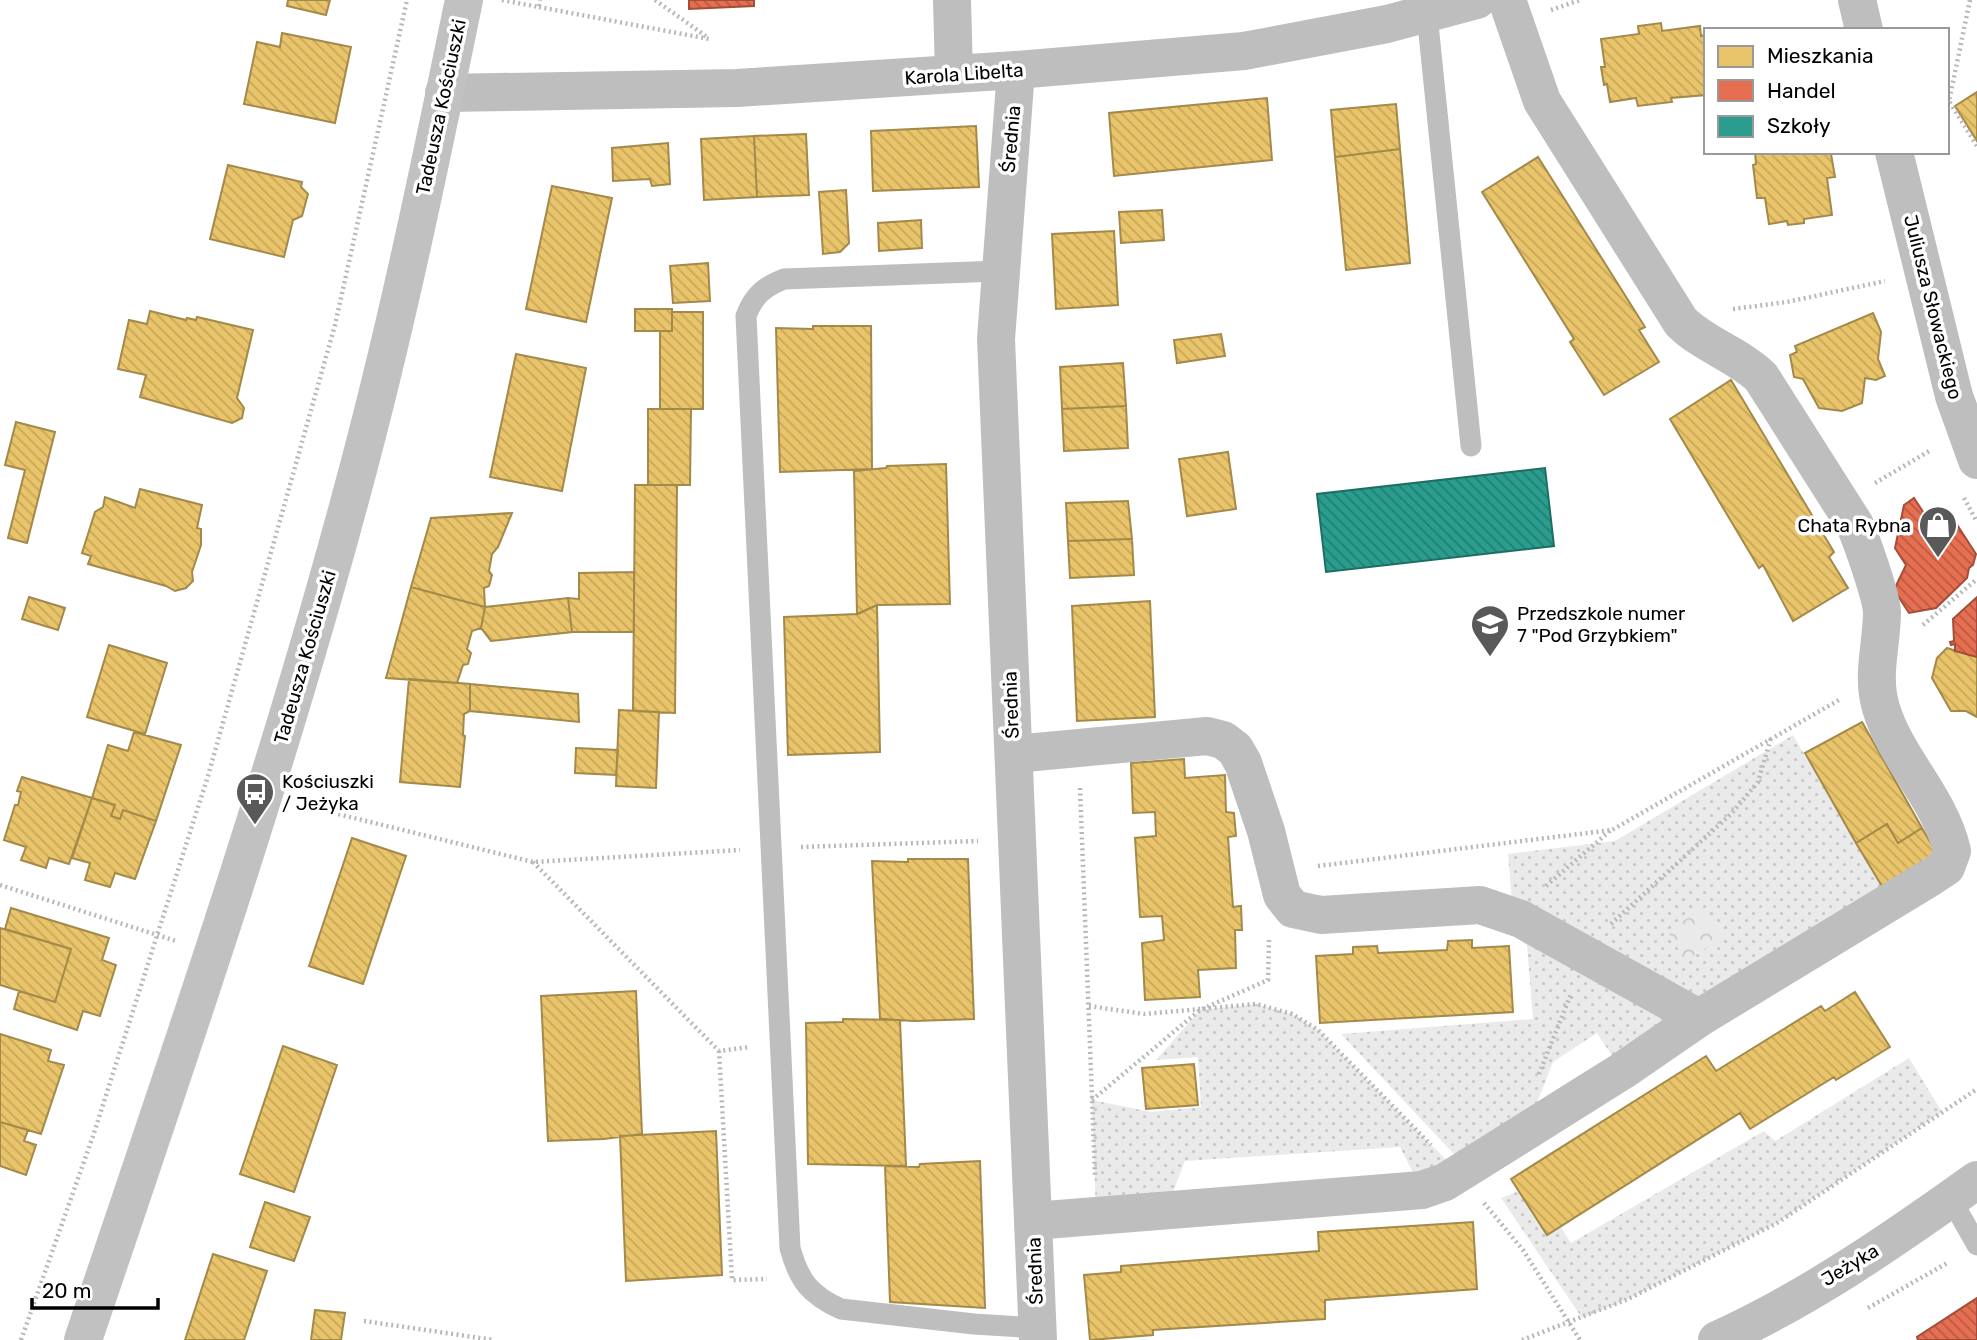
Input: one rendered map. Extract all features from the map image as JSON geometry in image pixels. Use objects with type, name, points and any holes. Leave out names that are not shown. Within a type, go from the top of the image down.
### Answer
[{"type":"main road","name":"Tadeusza Kościuszki","points":[[83,1340],[221,935],[353,491],[397,310],[464,0]]},
{"type":"street","points":[[952,0],[954,74]]},
{"type":"street","name":"Karola Libelta","points":[[444,93],[716,89],[1016,70],[1244,51],[1387,24],[1477,0]]},
{"type":"street","points":[[1033,1221],[1422,1190],[1445,1182],[1622,1071],[1699,1018],[1946,867],[1952,851],[1949,837],[1886,725],[1880,704],[1875,679],[1882,610],[1863,543],[1855,525],[1760,377],[1727,352],[1692,333],[1681,322],[1542,101],[1507,0]]},
{"type":"street","points":[[1857,0],[1864,28]]},
{"type":"street","name":"Średnia","points":[[1016,70],[996,339],[1038,1334]]},
{"type":"street","name":"Juliusza Słowackiego","points":[[1894,154],[1951,383],[1977,460]]},
{"type":"street","points":[[1013,754],[1207,736],[1223,740],[1235,749],[1243,763],[1266,831],[1282,895],[1293,909],[1321,915],[1480,905],[1512,915],[1699,1018]]},
{"type":"street","name":"Jeżyka","points":[[1717,1340],[1800,1296],[1883,1245],[1964,1189]]},
{"type":"lane","points":[[1427,14],[1471,446]]},
{"type":"lane","points":[[999,271],[784,279],[764,287],[751,301],[746,316],[790,1248],[795,1267],[807,1288],[822,1301],[841,1309],[1038,1334]]},
{"type":"lane","points":[[1964,1189],[1977,1245]]},
{"type":"path","points":[[21,1340],[93,1136],[208,776],[335,325],[407,0]]},
{"type":"path","points":[[500,0],[709,38]]},
{"type":"path","points":[[539,7],[540,0]]},
{"type":"path","points":[[655,0],[709,38],[716,89]]},
{"type":"path","points":[[1949,96],[1970,0]]},
{"type":"path","points":[[1949,103],[1977,146]]},
{"type":"path","points":[[1681,322],[1733,309],[1787,302],[1893,279]]},
{"type":"path","points":[[1840,502],[1936,447]]},
{"type":"path","points":[[1512,915],[1612,830],[1875,679]]},
{"type":"path","points":[[1537,1078],[1587,954],[1602,932],[1732,813],[1758,782],[1771,738]]},
{"type":"path","points":[[1079,749],[1096,1216]]},
{"type":"path","points":[[264,796],[533,862],[771,848],[1017,840]]},
{"type":"path","points":[[1275,871],[1612,830]]},
{"type":"path","points":[[533,862],[719,1051],[732,1280],[802,1278]]},
{"type":"path","points":[[0,885],[184,943]]},
{"type":"path","points":[[1092,1100],[1200,1010],[1268,980],[1269,931]]},
{"type":"path","points":[[1088,1006],[1144,1014],[1256,1004],[1292,1014],[1318,1030],[1459,1173],[1523,1250],[1580,1340]]},
{"type":"path","points":[[719,1051],[780,1043]]},
{"type":"path","points":[[1522,1340],[1628,1299],[1777,1223],[1977,1089]]},
{"type":"path","points":[[1862,1311],[1954,1259]]},
{"type":"path","points":[[364,1321],[494,1340]]},
{"type":"green space","points":[[1793,735],[1886,893],[1622,1071],[1597,1033],[1553,1062],[1526,1131],[1467,1168],[1341,1034],[1533,1019],[1527,945],[1515,937],[1508,854],[1615,841]]},
{"type":"green space","points":[[1702,909],[1726,937],[1686,960],[1667,931]]},
{"type":"green space","points":[[1256,1004],[1292,1014],[1318,1030],[1459,1173],[1422,1190],[1400,1147],[1185,1161],[1166,1210],[1096,1216],[1092,1100],[1151,1112],[1201,1107],[1198,1057],[1156,1060],[1200,1010]]},
{"type":"green space","points":[[1909,1058],[1942,1112],[1777,1223],[1628,1299],[1582,1318],[1501,1198],[1534,1185],[1571,1243],[1764,1131],[1775,1141]]},
{"type":"building: Mieszkania","points":[[288,0],[330,0],[326,15],[287,6]]},
{"type":"building: Mieszkania","points":[[1661,23],[1662,31],[1700,26],[1701,36],[1704,35],[1704,95],[1671,98],[1672,102],[1638,106],[1636,98],[1610,102],[1601,67],[1605,67],[1601,39],[1639,34],[1638,26]]},
{"type":"building: Mieszkania","points":[[282,33],[351,47],[335,123],[244,104],[257,42],[280,47]]},
{"type":"building: Mieszkania","points":[[1977,92],[1977,141],[1955,106]]},
{"type":"building: Mieszkania","points":[[1267,98],[1272,160],[1114,176],[1109,113]]},
{"type":"building: Mieszkania","points":[[1396,104],[1400,149],[1335,157],[1331,110]]},
{"type":"building: Mieszkania","points":[[976,126],[979,187],[873,191],[871,131]]},
{"type":"building: Mieszkania","points":[[806,134],[809,195],[757,197],[754,136]]},
{"type":"building: Mieszkania","points":[[754,136],[757,197],[704,200],[701,139]]},
{"type":"building: Mieszkania","points":[[668,143],[670,184],[652,186],[650,179],[613,181],[612,148]]},
{"type":"building: Mieszkania","points":[[1400,149],[1410,263],[1346,270],[1335,157]]},
{"type":"building: Mieszkania","points":[[1755,154],[1831,154],[1835,177],[1827,178],[1832,215],[1804,219],[1804,223],[1788,225],[1787,221],[1769,224],[1765,198],[1757,198],[1753,165],[1756,164]]},
{"type":"building: Mieszkania","points":[[1538,157],[1645,327],[1639,330],[1659,362],[1604,395],[1570,342],[1574,339],[1482,192]]},
{"type":"building: Mieszkania","points":[[228,165],[302,182],[301,187],[308,194],[302,216],[293,220],[284,257],[210,239]]},
{"type":"building: Mieszkania","points":[[552,186],[612,198],[586,322],[526,309]]},
{"type":"building: Mieszkania","points":[[846,190],[849,243],[840,252],[823,254],[819,192]]},
{"type":"building: Mieszkania","points":[[1162,210],[1164,240],[1121,243],[1119,212]]},
{"type":"building: Mieszkania","points":[[921,220],[922,248],[879,251],[878,223]]},
{"type":"building: Mieszkania","points":[[1114,231],[1118,305],[1056,309],[1052,234]]},
{"type":"building: Mieszkania","points":[[708,263],[710,301],[673,303],[670,266]]},
{"type":"building: Mieszkania","points":[[635,309],[672,309],[672,331],[635,331]]},
{"type":"building: Mieszkania","points":[[150,311],[186,320],[196,320],[197,317],[253,330],[237,398],[244,408],[242,418],[232,423],[140,397],[146,375],[118,369],[129,320],[147,324]]},
{"type":"building: Mieszkania","points":[[672,312],[703,312],[703,409],[660,409],[660,331],[672,331]]},
{"type":"building: Mieszkania","points":[[1873,313],[1881,332],[1878,359],[1885,376],[1876,380],[1865,378],[1862,403],[1842,411],[1819,408],[1803,379],[1794,377],[1790,355],[1797,352],[1795,346]]},
{"type":"building: Mieszkania","points":[[813,326],[871,326],[872,469],[780,472],[776,328],[813,329]]},
{"type":"building: Mieszkania","points":[[1221,334],[1225,356],[1177,363],[1174,340]]},
{"type":"building: Mieszkania","points":[[516,354],[586,368],[562,491],[490,477]]},
{"type":"building: Mieszkania","points":[[1123,363],[1126,406],[1062,409],[1060,367]]},
{"type":"building: Mieszkania","points":[[1731,380],[1834,552],[1829,557],[1848,588],[1793,621],[1763,565],[1759,568],[1670,419]]},
{"type":"building: Mieszkania","points":[[1126,406],[1128,448],[1064,451],[1062,409]]},
{"type":"building: Mieszkania","points":[[648,409],[691,409],[690,485],[648,485]]},
{"type":"building: Mieszkania","points":[[16,422],[55,432],[27,543],[8,538],[25,470],[5,465]]},
{"type":"building: Mieszkania","points":[[1228,452],[1236,509],[1187,516],[1179,459]]},
{"type":"building: Mieszkania","points":[[946,464],[950,604],[877,605],[857,614],[854,471],[887,466]]},
{"type":"building: Mieszkania","points":[[635,485],[677,485],[675,713],[633,711]]},
{"type":"building: Mieszkania","points":[[140,489],[202,505],[197,528],[201,529],[201,545],[192,572],[193,581],[186,588],[175,591],[166,586],[88,564],[91,556],[82,553],[95,512],[103,507],[105,497],[135,508]]},
{"type":"building: Mieszkania","points":[[1128,501],[1132,539],[1068,541],[1066,503]]},
{"type":"building: Mieszkania","points":[[512,513],[498,547],[492,554],[489,571],[492,575],[489,586],[484,588],[485,607],[411,587],[431,518]]},
{"type":"building: Mieszkania","points":[[1132,539],[1134,575],[1070,578],[1068,541]]},
{"type":"building: Mieszkania","points":[[634,572],[634,632],[572,632],[568,598],[579,599],[579,573]]},
{"type":"building: Mieszkania","points":[[411,587],[485,607],[481,628],[472,631],[467,649],[471,653],[468,664],[463,665],[457,683],[386,678]]},
{"type":"building: Mieszkania","points":[[29,597],[65,608],[58,630],[22,619]]},
{"type":"building: Mieszkania","points":[[568,598],[572,632],[491,641],[481,628],[485,607]]},
{"type":"building: Mieszkania","points":[[1150,601],[1155,717],[1077,721],[1072,606]]},
{"type":"building: Mieszkania","points":[[877,605],[880,752],[788,755],[784,617],[858,614]]},
{"type":"building: Mieszkania","points":[[109,645],[167,663],[145,734],[87,717]]},
{"type":"building: Mieszkania","points":[[1947,648],[1977,657],[1977,717],[1966,711],[1951,711],[1932,678],[1937,658]]},
{"type":"building: Mieszkania","points":[[409,679],[470,684],[470,711],[464,714],[465,736],[460,787],[400,782]]},
{"type":"building: Mieszkania","points":[[470,684],[578,694],[579,722],[470,711]]},
{"type":"building: Mieszkania","points":[[619,710],[659,712],[656,788],[616,786]]},
{"type":"building: Mieszkania","points":[[1862,722],[1922,828],[1898,843],[1887,824],[1856,843],[1805,753]]},
{"type":"building: Mieszkania","points":[[134,732],[181,745],[156,821],[123,810],[120,819],[111,816],[115,805],[92,798],[108,745],[128,751]]},
{"type":"building: Mieszkania","points":[[576,748],[618,750],[616,775],[575,773]]},
{"type":"building: Mieszkania","points":[[1184,759],[1185,778],[1225,775],[1226,812],[1234,813],[1236,836],[1228,837],[1233,907],[1241,906],[1242,930],[1235,930],[1236,968],[1198,970],[1200,997],[1145,1000],[1142,943],[1164,940],[1162,916],[1140,917],[1135,838],[1156,836],[1155,812],[1133,813],[1131,763]]},
{"type":"building: Mieszkania","points":[[22,777],[92,798],[69,864],[49,858],[46,868],[21,860],[26,847],[4,840],[15,805],[18,805],[21,792],[17,791]]},
{"type":"building: Mieszkania","points":[[92,798],[115,805],[111,816],[120,819],[123,810],[156,821],[135,879],[115,873],[110,887],[85,880],[90,863],[72,858]]},
{"type":"building: Mieszkania","points":[[1887,824],[1898,843],[1922,828],[1941,861],[1886,893],[1856,843]]},
{"type":"building: Mieszkania","points":[[352,838],[406,856],[363,984],[309,966]]},
{"type":"building: Mieszkania","points":[[908,859],[968,859],[974,1019],[880,1019],[872,861],[908,862]]},
{"type":"building: Mieszkania","points":[[11,908],[109,938],[102,960],[116,965],[100,1016],[83,1011],[77,1030],[14,1009],[19,991],[55,1002],[71,949],[5,929]]},
{"type":"building: Mieszkania","points":[[0,928],[71,949],[55,1002],[0,985]]},
{"type":"building: Mieszkania","points":[[1472,940],[1472,948],[1509,946],[1513,1012],[1320,1023],[1316,956],[1353,954],[1353,947],[1377,946],[1378,953],[1447,950],[1448,941]]},
{"type":"building: Mieszkania","points":[[636,991],[642,1134],[604,1139],[548,1141],[541,996]]},
{"type":"building: Mieszkania","points":[[1855,992],[1890,1047],[1836,1080],[1834,1077],[1750,1129],[1740,1113],[1547,1235],[1511,1179],[1706,1056],[1716,1071],[1821,1006],[1825,1011]]},
{"type":"building: Mieszkania","points":[[843,1019],[900,1020],[906,1166],[808,1164],[806,1023],[843,1022]]},
{"type":"building: Mieszkania","points":[[0,1034],[51,1050],[48,1061],[64,1065],[41,1134],[0,1122]]},
{"type":"building: Mieszkania","points":[[283,1046],[337,1065],[294,1192],[240,1174]]},
{"type":"building: Mieszkania","points":[[1194,1064],[1198,1105],[1146,1109],[1142,1068]]},
{"type":"building: Mieszkania","points":[[0,1122],[28,1130],[24,1141],[36,1145],[26,1175],[0,1166]]},
{"type":"building: Mieszkania","points":[[716,1131],[722,1275],[626,1281],[620,1136]]},
{"type":"building: Mieszkania","points":[[980,1161],[985,1308],[890,1302],[885,1166],[919,1167],[920,1164]]},
{"type":"building: Mieszkania","points":[[265,1202],[310,1217],[294,1261],[250,1247]]},
{"type":"building: Mieszkania","points":[[1473,1222],[1477,1289],[1325,1300],[1325,1319],[1153,1330],[1153,1335],[1090,1340],[1084,1275],[1121,1272],[1121,1266],[1319,1251],[1318,1232]]},
{"type":"building: Mieszkania","points":[[213,1254],[267,1271],[244,1340],[185,1340]]},
{"type":"building: Mieszkania","points":[[315,1310],[345,1313],[341,1340],[311,1340]]},
{"type":"building: Handel","points":[[689,0],[754,0],[754,6],[689,9]]},
{"type":"building: Handel","name":"Chata Rybna","points":[[1914,498],[1931,524],[1939,518],[1947,530],[1954,525],[1954,520],[1976,554],[1967,578],[1936,608],[1909,613],[1894,590],[1906,565],[1895,548],[1904,505]]},
{"type":"building: Handel","points":[[1977,597],[1977,657],[1955,651],[1955,644],[1951,645],[1950,642],[1954,641],[1953,619]]},
{"type":"building: Handel","points":[[1977,1298],[1977,1340],[1918,1340],[1917,1337]]},
{"type":"building: Szkoły","points":[[1545,468],[1554,546],[1326,572],[1317,494]]},
{"type":"place","name":"Chata Rybna","points":[[1938,559]]},
{"type":"place","name":"Przedszkole numer 7 \"Pod Grzybkiem\"","points":[[1490,658]]},
{"type":"place","name":"Kościuszki / Jeżyka","points":[[255,826]]}]
